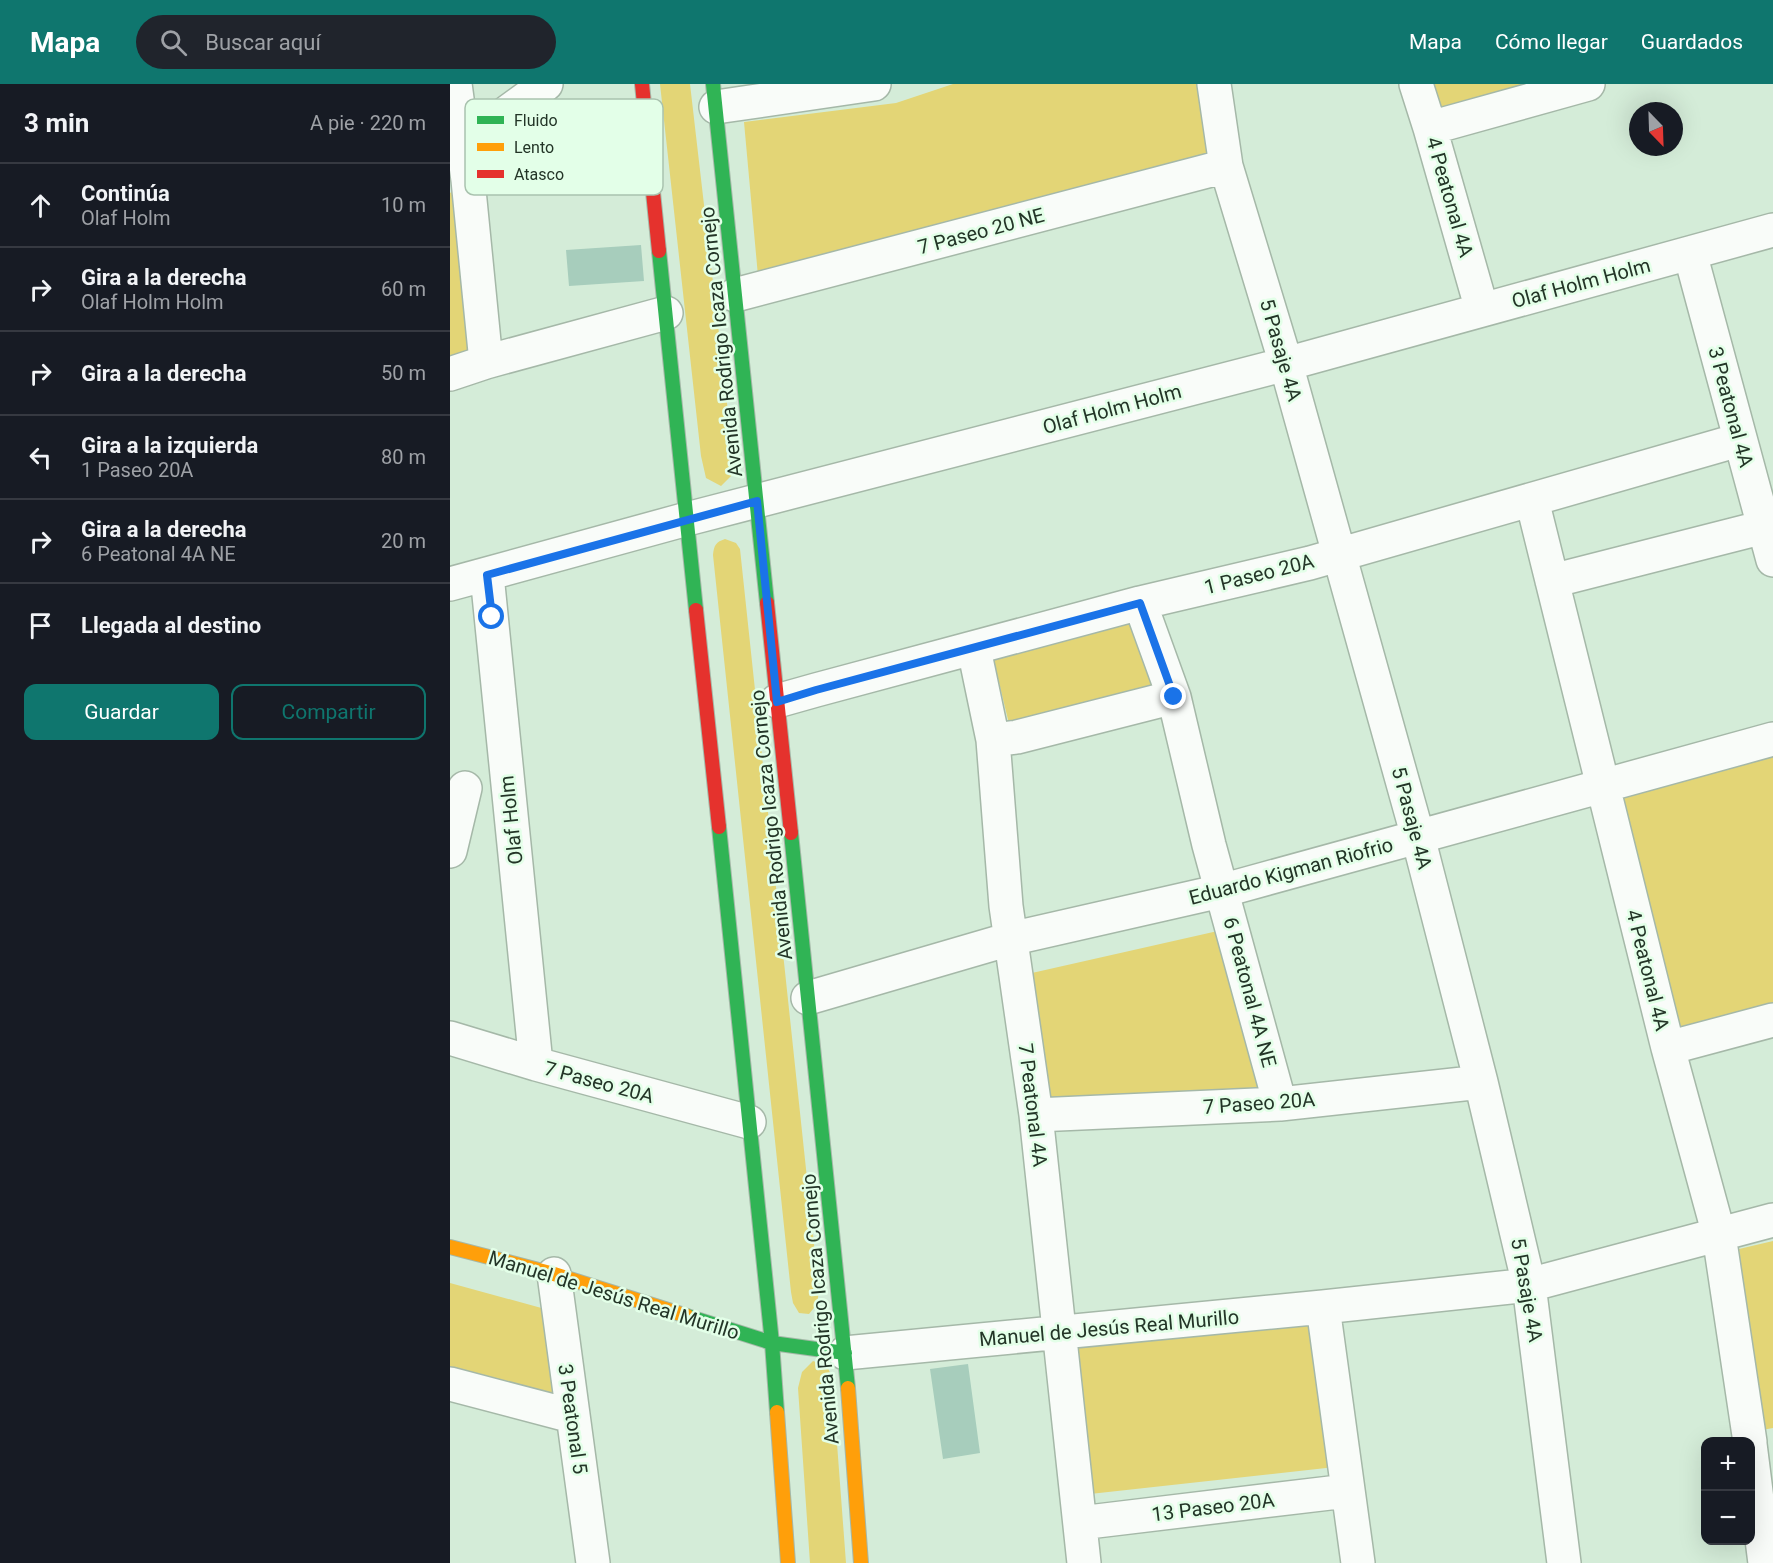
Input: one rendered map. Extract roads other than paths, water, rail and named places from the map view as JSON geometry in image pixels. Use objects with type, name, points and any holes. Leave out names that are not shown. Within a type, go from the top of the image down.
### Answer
[{"type":"street","points":[[455,84],[457,149],[486,362]]},
{"type":"street","points":[[525,99],[546,84]]},
{"type":"street","points":[[642,84],[644,99]]},
{"type":"street","points":[[715,95],[874,84]]},
{"type":"street","name":"5 Pasaje 4A","points":[[1214,84],[1226,166],[1286,364],[1418,837],[1481,1082],[1529,1285],[1564,1563]]},
{"type":"street","name":"4 Peatonal 4A","points":[[1416,84],[1482,310]]},
{"type":"street","points":[[1430,128],[1588,84]]},
{"type":"street","name":"Avenida Rodrigo Icaza Cornejo","points":[[715,95],[845,1353],[861,1563]]},
{"type":"street","name":"7 Paseo 20 NE","points":[[735,295],[1226,166]]},
{"type":"street","points":[[654,195],[772,1343],[788,1563]]},
{"type":"street","name":"Olaf Holm Holm","points":[[450,584],[687,519],[1286,364],[1773,230]]},
{"type":"street","name":"3 Peatonal 4A","points":[[1689,253],[1773,560]]},
{"type":"street","points":[[450,374],[666,313]]},
{"type":"street","name":"1 Paseo 20A","points":[[777,702],[1140,603],[1339,555],[1739,440]]},
{"type":"street","name":"4 Peatonal 4A","points":[[1532,500],[1668,1048],[1719,1235],[1756,1433],[1765,1563]]},
{"type":"street","points":[[1552,581],[1764,527]]},
{"type":"street","name":"Olaf Holm","points":[[487,575],[536,1064]]},
{"type":"street","name":"6 Peatonal 4A NE","points":[[1140,603],[1174,697],[1221,891],[1233,927],[1280,1104]]},
{"type":"street","name":"7 Peatonal 4A","points":[[974,649],[993,740],[1010,939],[1036,1115],[1084,1563]]},
{"type":"street","points":[[993,740],[1017,737],[1174,697]]},
{"type":"street","name":"Eduardo Kigman Riofrio","points":[[808,999],[1010,939],[1221,891],[1773,739]]},
{"type":"street","points":[[450,851],[457,789],[506,771]]},
{"type":"street","points":[[1668,1048],[1773,1020]]},
{"type":"street","name":"7 Paseo 20A","points":[[450,1038],[749,1122]]},
{"type":"street","name":"7 Paseo 20A","points":[[1036,1115],[1280,1104],[1481,1082]]},
{"type":"street","name":"Manuel de Jesús Real Murillo","points":[[450,1247],[554,1274],[772,1343],[845,1353],[1529,1285],[1773,1220]]},
{"type":"street","name":"3 Peatonal 5","points":[[554,1274],[593,1563]]},
{"type":"street","points":[[1323,1307],[1358,1563]]},
{"type":"street","points":[[450,1384],[572,1416]]},
{"type":"street","name":"13 Paseo 20A","points":[[1080,1523],[1347,1491]]}]
